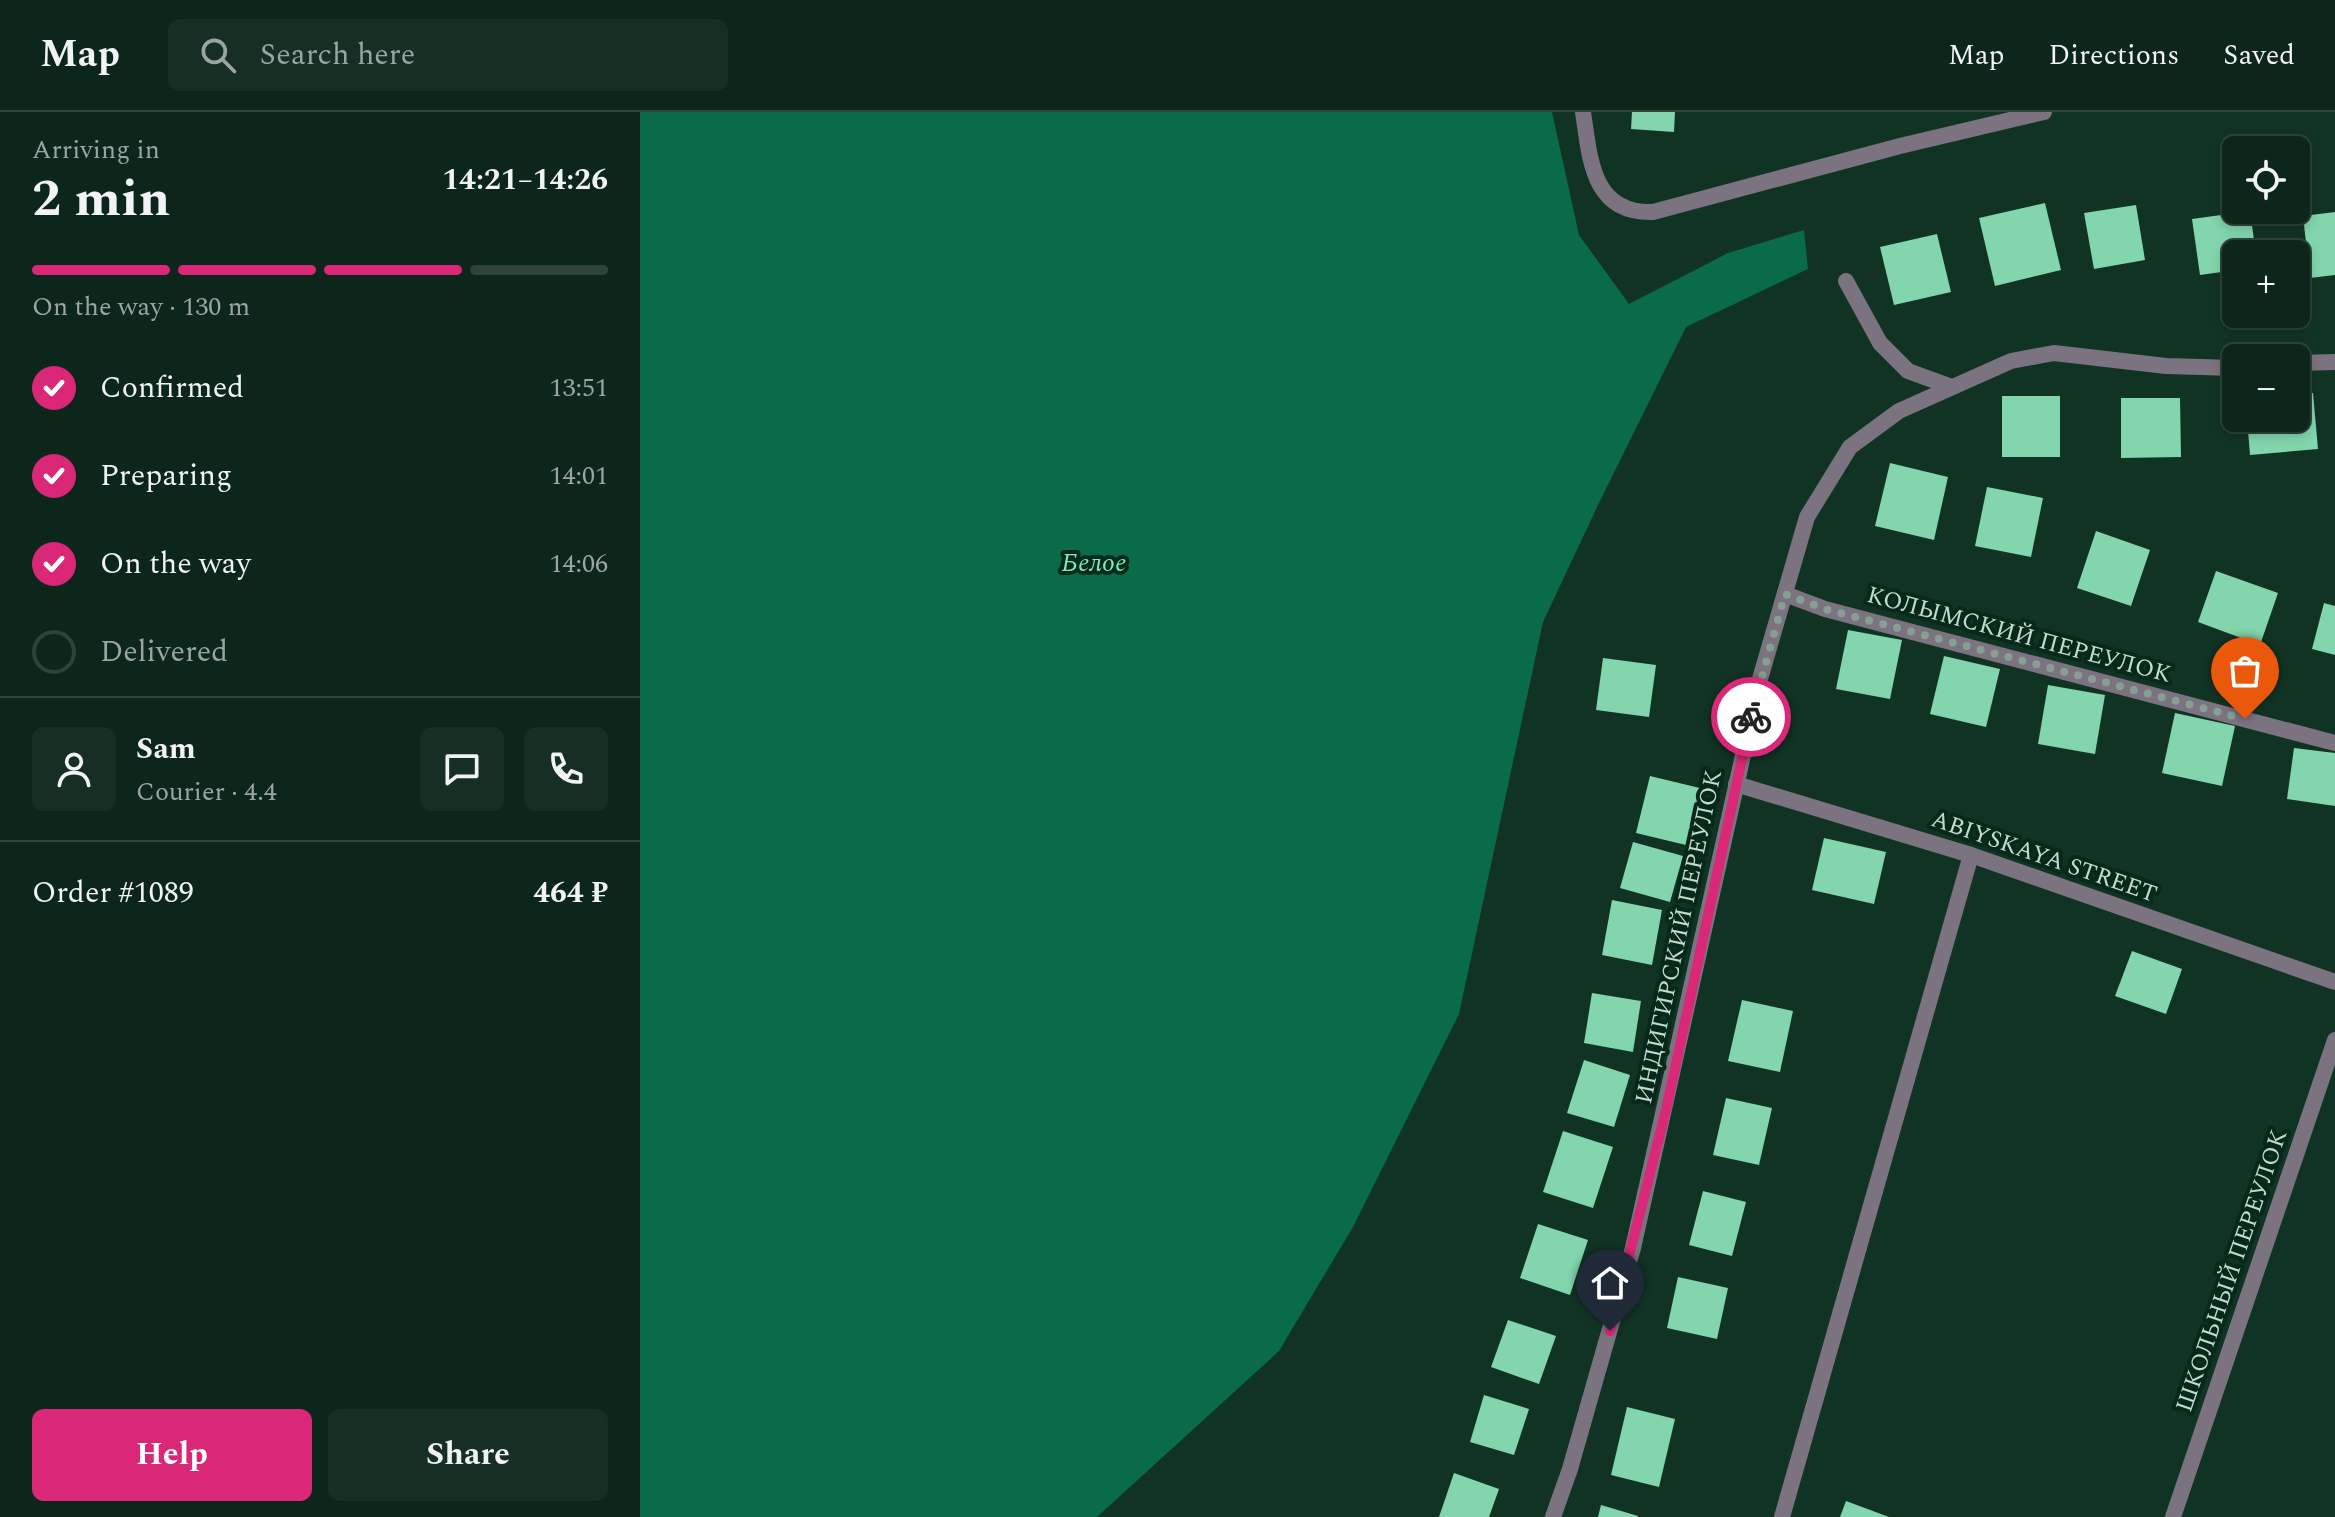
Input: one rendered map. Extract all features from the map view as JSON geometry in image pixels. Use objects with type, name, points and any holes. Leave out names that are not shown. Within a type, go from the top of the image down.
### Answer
[{"type":"street","points":[[1583,112],[1590,159],[1599,183],[1611,201],[1631,213],[1653,212],[1900,146],[2044,112]]},
{"type":"street","points":[[1846,281],[1880,343],[1908,371],[1949,386]]},
{"type":"street","name":"ИНДИГИРСКИЙ ПЕРЕУЛОК","points":[[1553,1517],[1570,1469],[1633,1248],[1760,679],[1807,517],[1850,447],[1899,411],[1949,386],[2011,361],[2054,353],[2166,366],[2222,368]]},
{"type":"street","points":[[2310,363],[2335,362]]},
{"type":"street","name":"КОЛЫМСКИЙ ПЕРЕУЛОК","points":[[1785,594],[1825,609],[2335,743]]},
{"type":"street","name":"ABIYSKAYA STREET","points":[[1736,784],[1971,855],[2335,982]]},
{"type":"street","points":[[1782,1517],[1971,855]]},
{"type":"street","name":"ШКОЛЬНЫЙ ПЕРЕУЛОК","points":[[2173,1517],[2335,1040]]},
{"type":"water","name":"Белое","points":[[640,112],[1552,112],[1579,235],[1629,304],[1728,253],[1804,230],[1808,269],[1686,327],[1543,622],[1459,1014],[1353,1227],[1279,1351],[1097,1517],[640,1517]]},
{"type":"building","points":[[1632,112],[1675,112],[1674,132],[1631,129]]},
{"type":"building","points":[[2045,203],[2061,270],[1995,286],[1979,218]]},
{"type":"building","points":[[2136,205],[2145,260],[2094,269],[2084,213]]},
{"type":"building","points":[[2335,212],[2335,275],[2310,278],[2310,240],[2306,240],[2304,224],[2310,224],[2310,215]]},
{"type":"building","points":[[2222,215],[2222,224],[2252,224],[2254,240],[2222,240],[2222,272],[2200,275],[2192,219]]},
{"type":"building","points":[[1937,234],[1951,292],[1894,305],[1880,247]]},
{"type":"building","points":[[2310,393],[2313,393],[2318,449],[2250,455],[2248,432],[2310,432]]},
{"type":"building","points":[[2002,396],[2060,396],[2060,457],[2002,457]]},
{"type":"building","points":[[2121,398],[2180,398],[2181,457],[2121,458]]},
{"type":"building","points":[[1890,463],[1948,477],[1934,540],[1875,526]]},
{"type":"building","points":[[1987,487],[2043,498],[2031,557],[1975,546]]},
{"type":"building","points":[[2096,531],[2150,550],[2131,606],[2077,588]]},
{"type":"building","points":[[2216,571],[2278,593],[2260,645],[2198,622]]},
{"type":"building","points":[[2324,603],[2335,606],[2335,655],[2312,649]]},
{"type":"building","points":[[1848,630],[1902,640],[1890,699],[1836,689]]},
{"type":"building","points":[[1944,656],[2000,669],[1986,727],[1930,714]]},
{"type":"building","points":[[1603,658],[1656,665],[1649,717],[1596,710]]},
{"type":"building","points":[[2048,685],[2105,695],[2095,754],[2038,744]]},
{"type":"building","points":[[2175,713],[2235,726],[2222,786],[2162,773]]},
{"type":"building","points":[[2294,748],[2335,753],[2335,806],[2287,799]]},
{"type":"building","points":[[1650,776],[1704,789],[1690,846],[1636,833]]},
{"type":"building","points":[[1824,838],[1886,852],[1874,904],[1812,890]]},
{"type":"building","points":[[1633,842],[1683,856],[1670,902],[1620,888]]},
{"type":"building","points":[[1612,900],[1662,910],[1652,965],[1602,955]]},
{"type":"building","points":[[2132,951],[2182,969],[2166,1014],[2115,996]]},
{"type":"building","points":[[1592,993],[1641,1001],[1633,1052],[1584,1043]]},
{"type":"building","points":[[1742,1000],[1793,1011],[1780,1072],[1728,1061]]},
{"type":"building","points":[[1584,1060],[1630,1075],[1614,1127],[1567,1113]]},
{"type":"building","points":[[1726,1098],[1772,1108],[1759,1165],[1713,1155]]},
{"type":"building","points":[[1563,1131],[1613,1147],[1593,1208],[1543,1192]]},
{"type":"building","points":[[1703,1191],[1746,1202],[1732,1256],[1689,1245]]},
{"type":"building","points":[[1538,1224],[1588,1240],[1570,1295],[1520,1278]]},
{"type":"building","points":[[1678,1277],[1728,1288],[1717,1339],[1667,1328]]},
{"type":"building","points":[[1508,1320],[1556,1336],[1539,1384],[1491,1367]]},
{"type":"building","points":[[1484,1395],[1529,1409],[1514,1455],[1470,1442]]},
{"type":"building","points":[[1627,1407],[1675,1419],[1659,1487],[1611,1475]]},
{"type":"building","points":[[1454,1473],[1499,1489],[1489,1517],[1439,1517]]},
{"type":"building","points":[[1846,1501],[1889,1517],[1840,1517]]},
{"type":"building","points":[[1601,1505],[1638,1516],[1638,1517],[1598,1517]]},
{"type":"way so far","points":[[1751,717],[1785,594],[1825,609],[2245,719]]},
{"type":"route","points":[[1610,1331],[1666,1110],[1751,717]]}]
